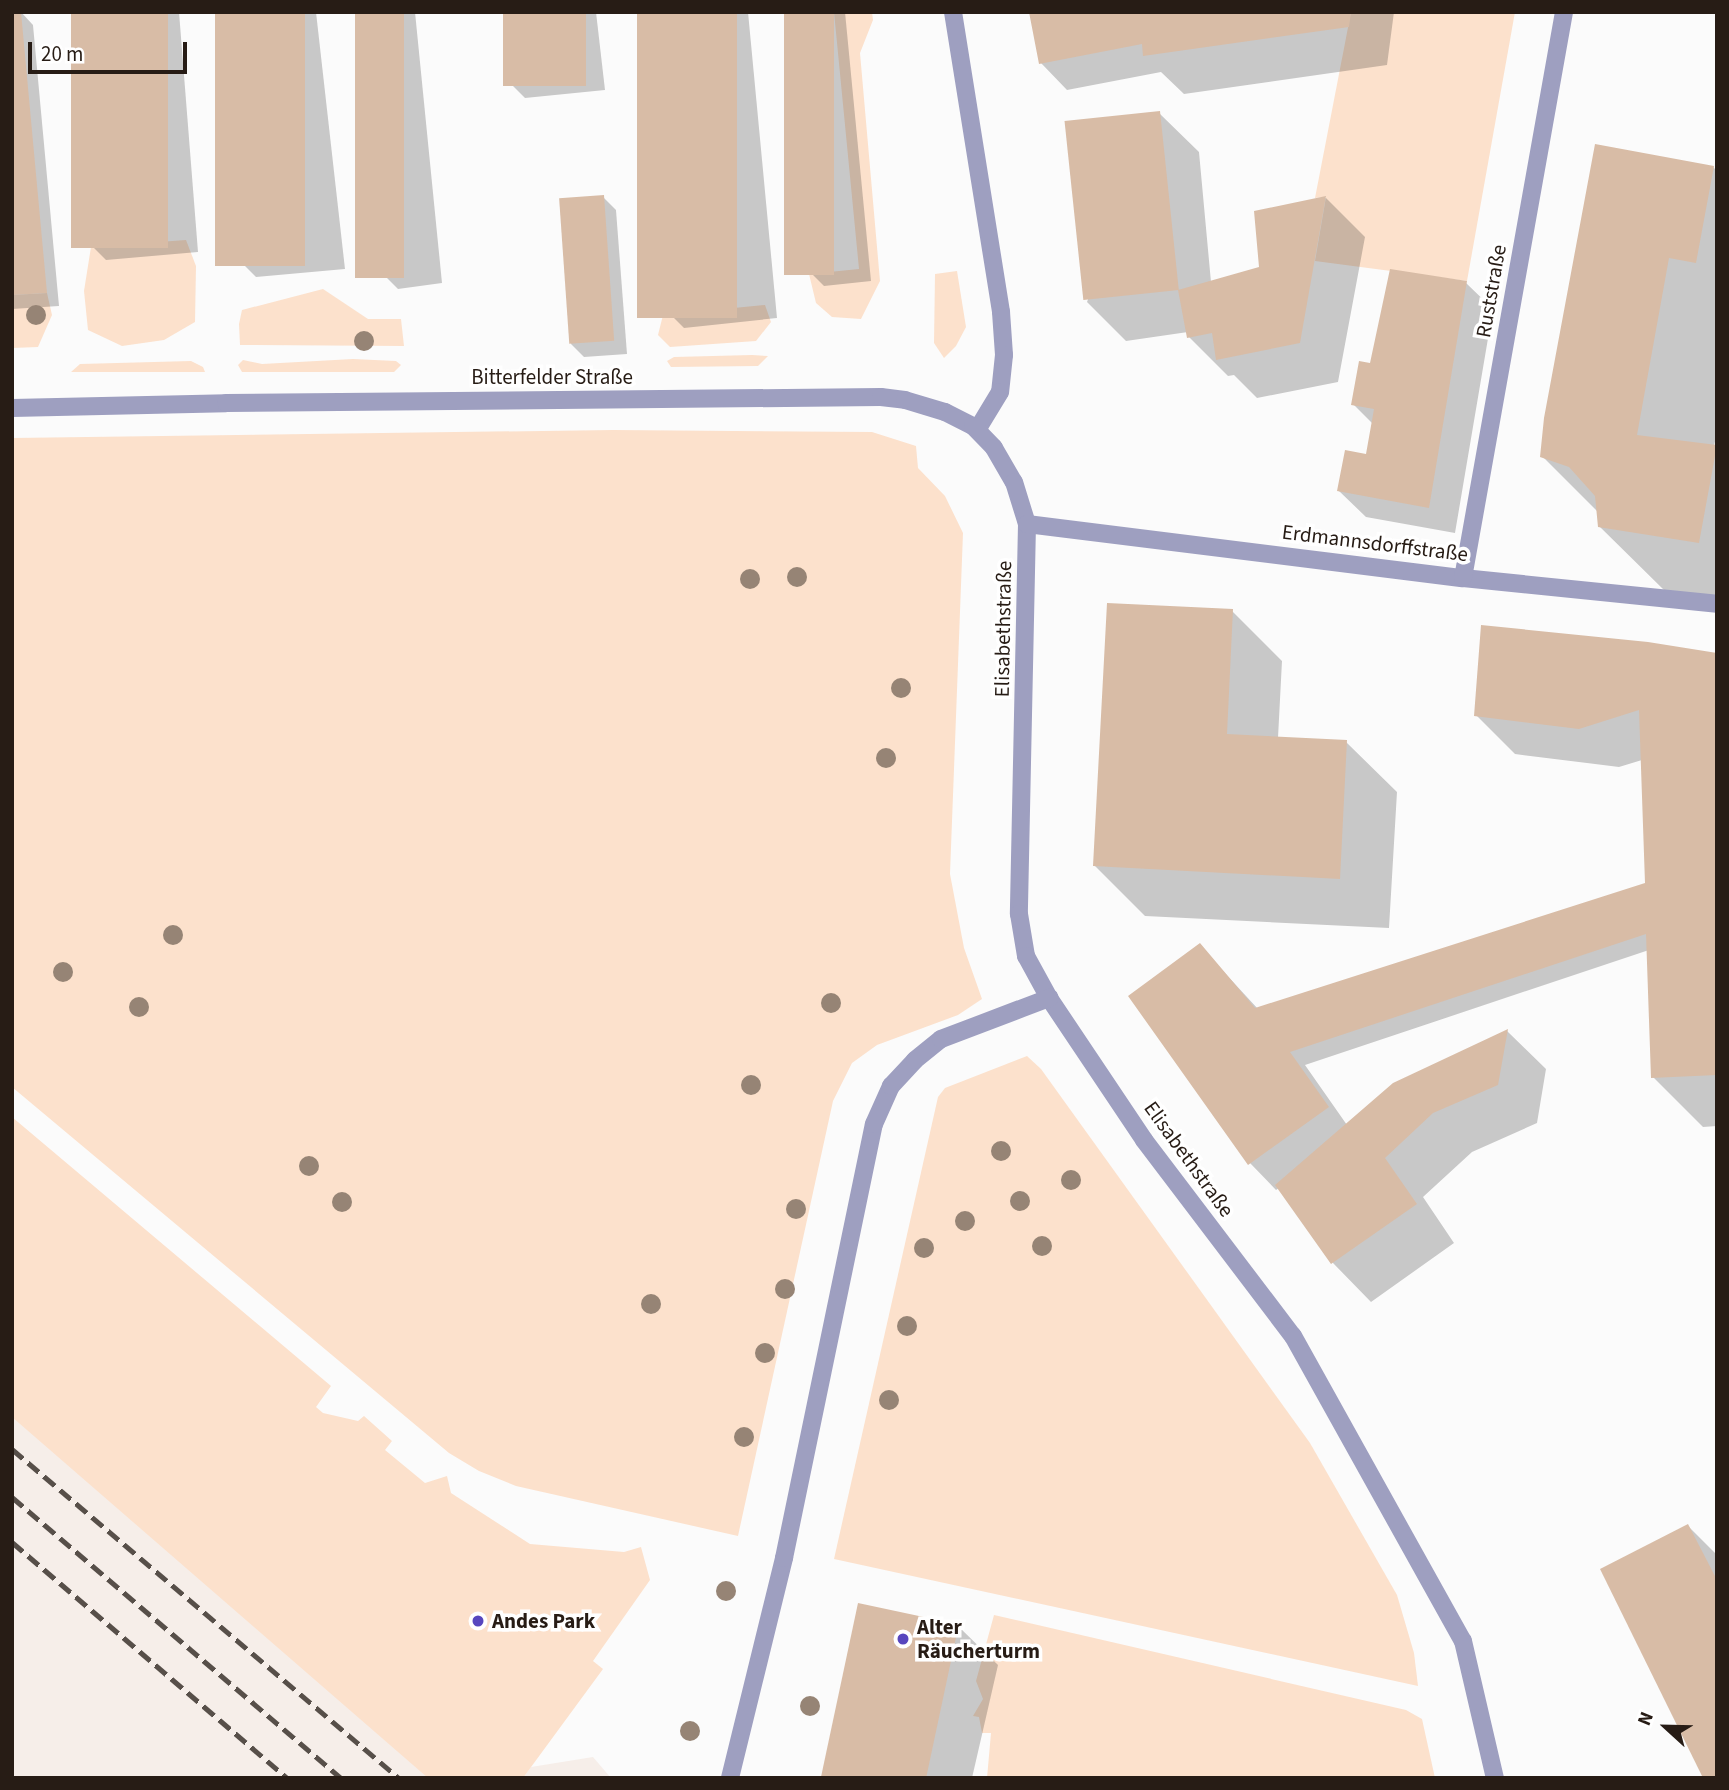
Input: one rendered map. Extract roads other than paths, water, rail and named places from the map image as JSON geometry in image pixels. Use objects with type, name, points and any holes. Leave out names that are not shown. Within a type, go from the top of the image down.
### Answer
[{"type":"street","points":[[953,12],[1001,312],[1004,355],[1000,392],[977,430]]},
{"type":"street","name":"Ruststraße","points":[[1463,578],[1564,12]]},
{"type":"street","name":"Bitterfelder Straße","points":[[12,408],[226,402],[881,397],[905,400],[945,412],[977,430],[993,448],[1014,482],[1027,524]]},
{"type":"street","name":"Erdmannsdorffstraße","points":[[1027,524],[1463,578],[1717,604]]},
{"type":"street","name":"Elisabethstraße","points":[[1027,524],[1019,914],[1026,956],[1049,998],[1144,1140],[1293,1336],[1463,1641],[1495,1778]]},
{"type":"street","points":[[730,1778],[784,1558],[874,1124],[891,1086],[915,1060],[941,1039],[1049,998]]},
{"type":"railway","points":[[12,1449],[399,1778]]},
{"type":"railway","points":[[12,1497],[341,1778]]},
{"type":"railway","points":[[12,1542],[287,1778]]},
{"type":"place","name":"Andes Park","points":[[478,1621]]},
{"type":"place","name":"Alter Räucherturm","points":[[903,1639]]}]
